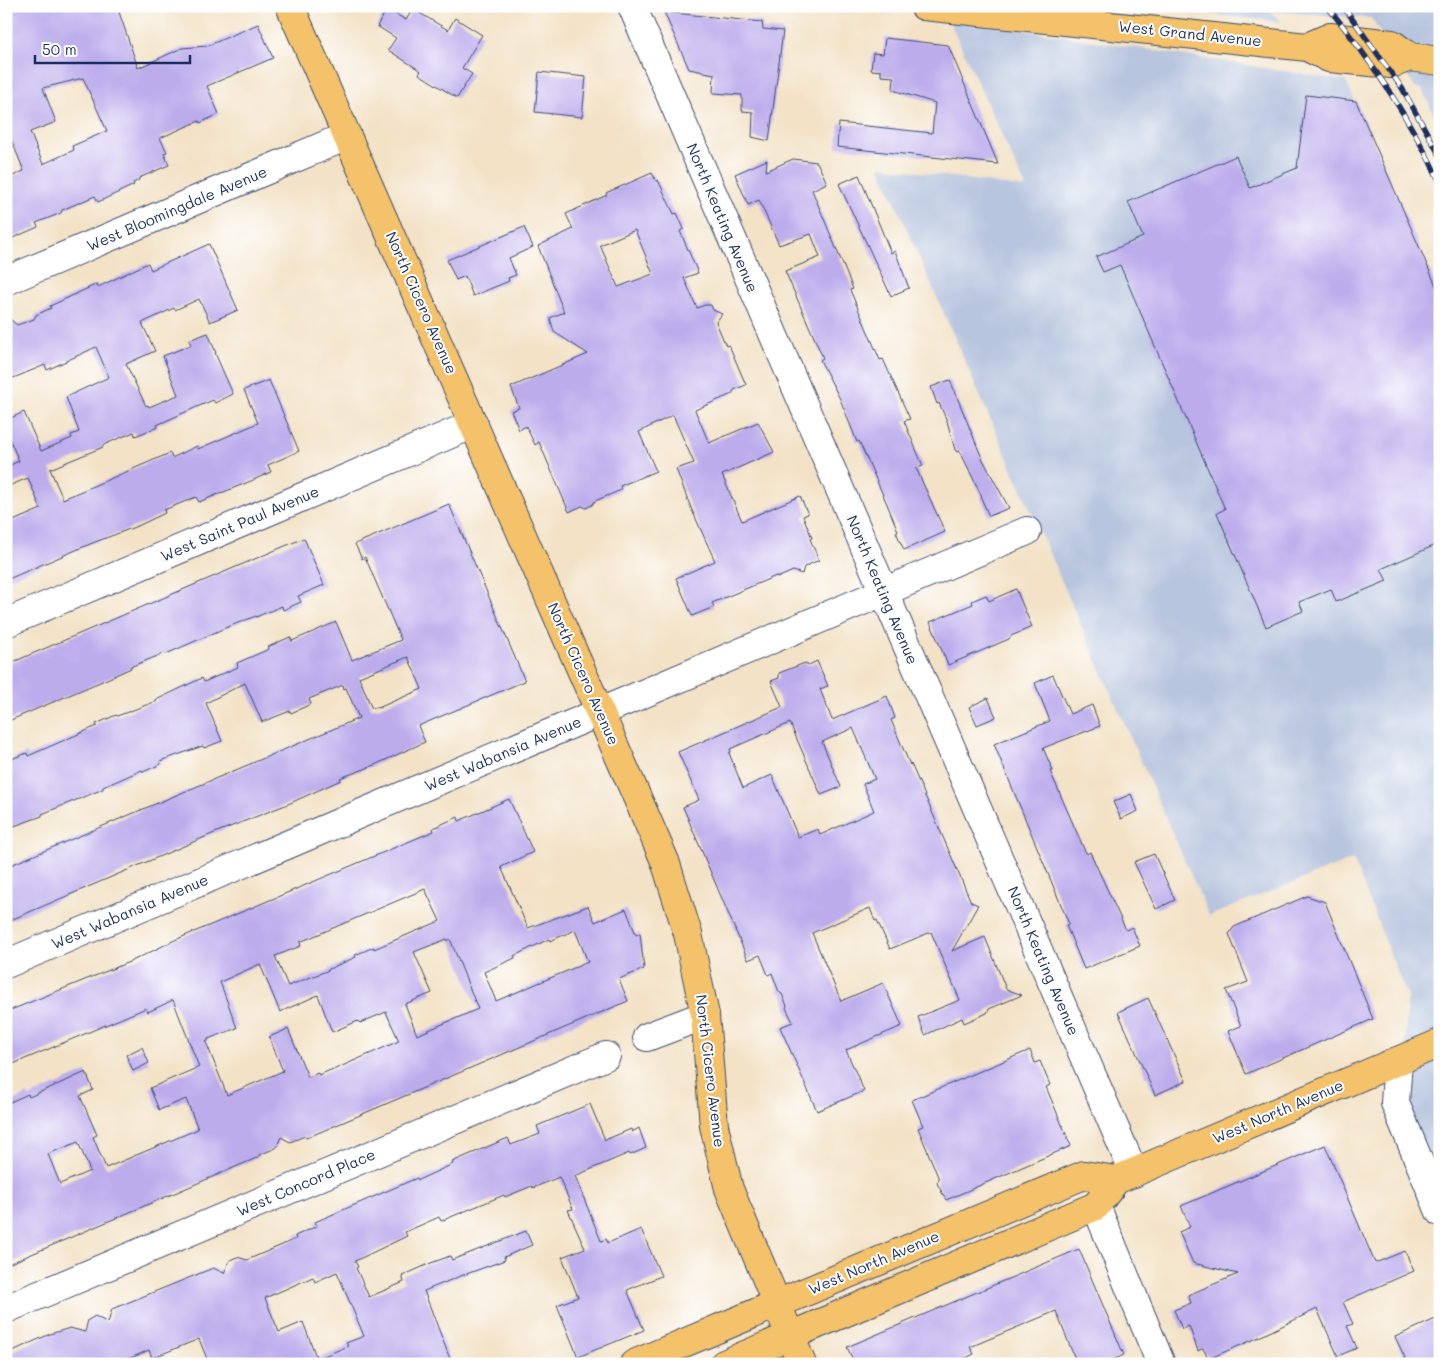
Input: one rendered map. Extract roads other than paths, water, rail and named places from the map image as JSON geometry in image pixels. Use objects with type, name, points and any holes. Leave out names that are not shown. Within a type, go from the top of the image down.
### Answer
[{"type":"main road","name":"North Cicero Avenue","points":[[290,6],[666,861],[688,934],[705,1015],[714,1126],[728,1189],[802,1364]]},
{"type":"main road","name":"West Grand Avenue","points":[[924,6],[1307,47],[1330,37],[1392,44],[1410,58],[1440,61]]},
{"type":"main road","name":"West North Avenue","points":[[724,1364],[1096,1206],[1125,1176],[1440,1043]]},
{"type":"main road","name":"West North Avenue","points":[[634,1364],[1084,1175],[1125,1176]]},
{"type":"street","name":"North Keating Avenue","points":[[632,6],[883,592],[1125,1176]]},
{"type":"street","name":"West Bloomingdale Avenue","points":[[6,281],[348,136]]},
{"type":"street","name":"West Saint Paul Avenue","points":[[6,623],[474,424]]},
{"type":"street","name":"West Wabansia Avenue","points":[[6,964],[1027,531]]},
{"type":"street","points":[[647,1037],[705,1015]]},
{"type":"street","name":"West Concord Place","points":[[6,1309],[606,1056]]},
{"type":"street","points":[[1398,1061],[1395,1103],[1440,1212]]},
{"type":"street","points":[[1096,1206],[1161,1364]]},
{"type":"railway","points":[[1327,6],[1359,47],[1389,91],[1416,136],[1440,182]]},
{"type":"railway","points":[[1343,6],[1402,88],[1440,156]]}]
